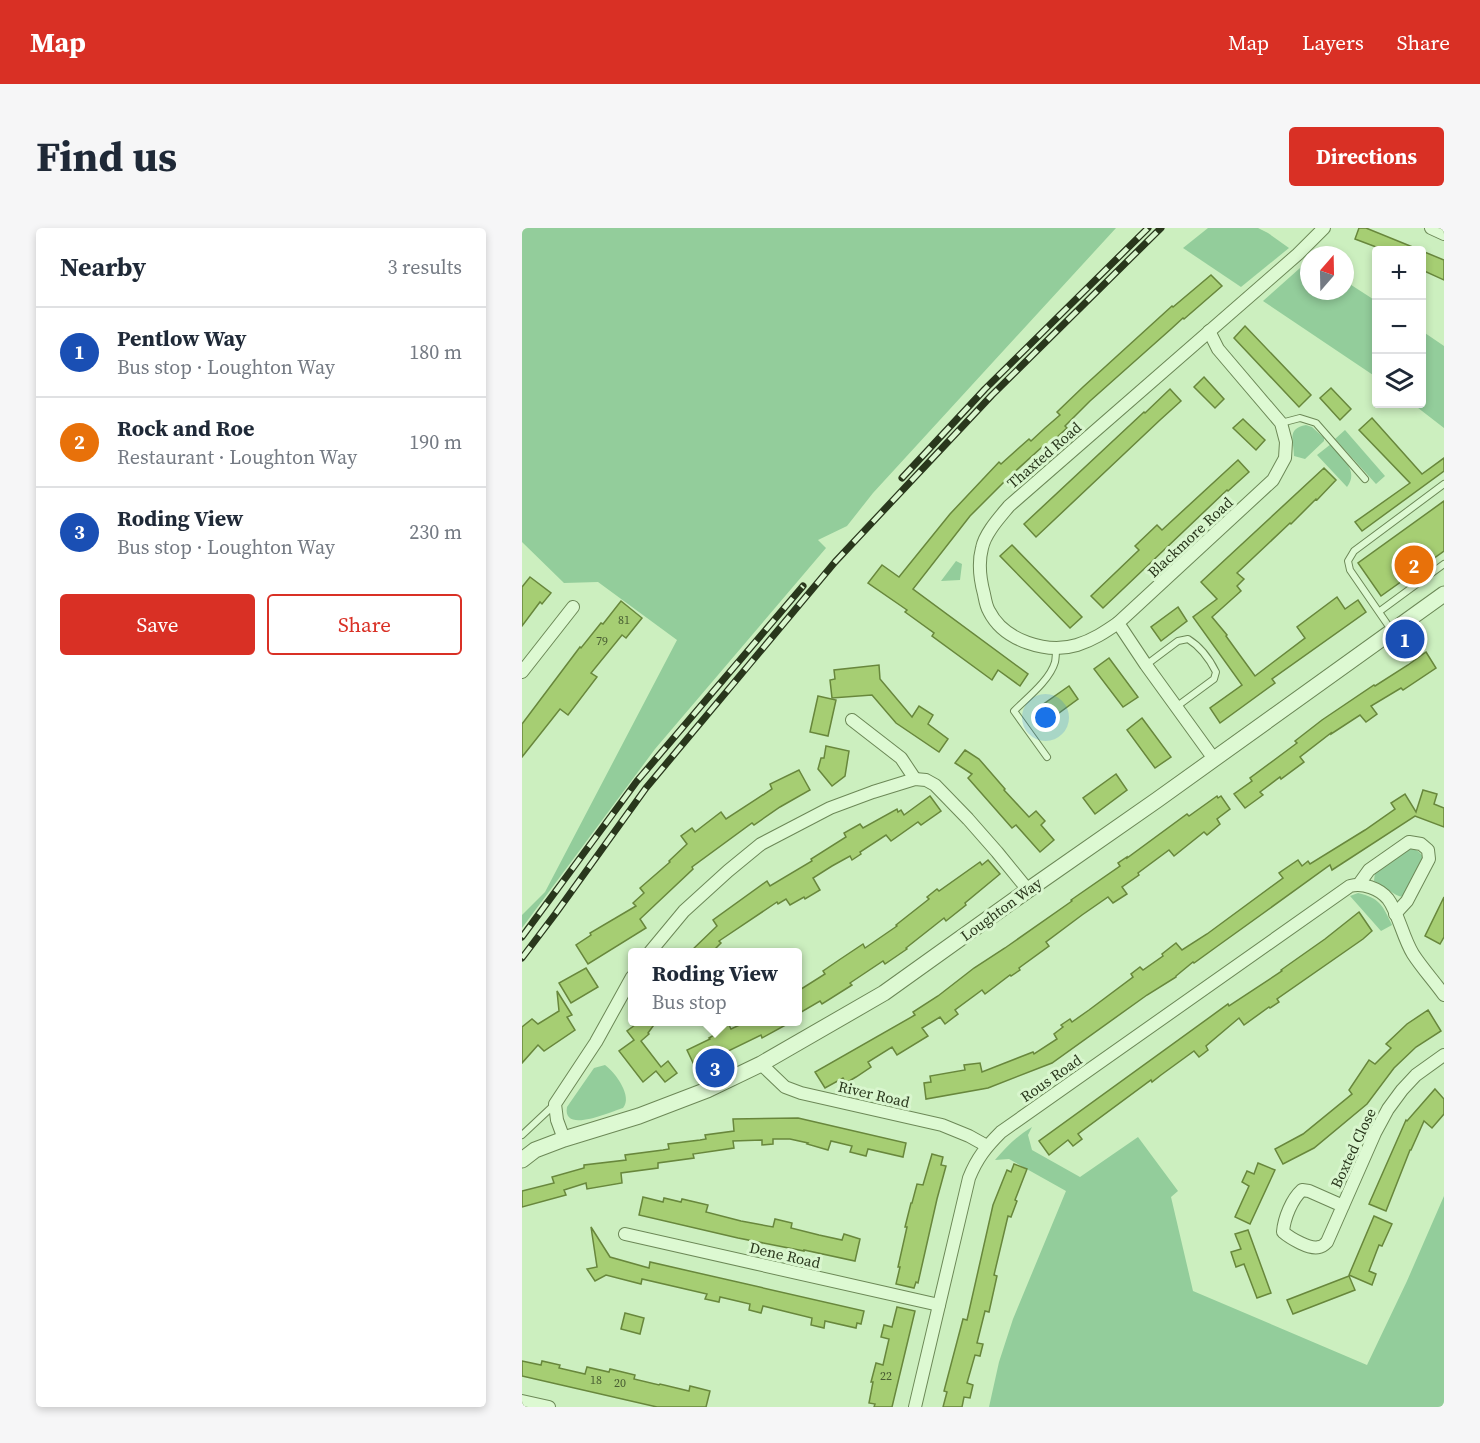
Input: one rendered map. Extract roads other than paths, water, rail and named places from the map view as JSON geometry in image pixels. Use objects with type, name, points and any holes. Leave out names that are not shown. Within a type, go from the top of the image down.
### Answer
[{"type":"street","name":"Thaxted Road","points":[[1118,623],[1096,638],[1076,645],[1038,646],[1021,640],[1002,628],[988,611],[980,572],[982,547],[994,525],[1009,506],[1298,254],[1324,228]]},
{"type":"street","points":[[1431,228],[1444,234]]},
{"type":"street","points":[[1209,331],[1218,349],[1281,423]]},
{"type":"street","name":"Blackmore Road","points":[[1118,623],[1273,480],[1285,458],[1286,442],[1281,423]]},
{"type":"street","name":"Loughton Way","points":[[522,1160],[536,1150],[564,1138],[662,1108],[707,1090],[760,1064],[885,993],[1443,597]]},
{"type":"street","points":[[522,672],[573,607]]},
{"type":"street","points":[[1118,623],[1214,759]]},
{"type":"street","points":[[852,720],[901,758],[915,779]]},
{"type":"street","points":[[653,948],[684,911],[761,844],[830,808],[915,779],[926,780],[935,785],[968,819],[1028,890]]},
{"type":"street","name":"Rous Road","points":[[915,1407],[969,1178],[976,1161],[1001,1131],[1312,912],[1350,886],[1359,884],[1369,870],[1409,842],[1421,844],[1428,850],[1429,860],[1407,901],[1395,914]]},
{"type":"street","points":[[1359,884],[1373,888],[1388,899],[1414,955],[1444,995]]},
{"type":"street","points":[[564,1138],[557,1120],[555,1104],[596,1042],[628,986]]},
{"type":"street","name":"Boxted Close","points":[[1343,1206],[1302,1190],[1296,1195],[1283,1232],[1313,1248],[1321,1247],[1328,1242],[1375,1132],[1388,1109],[1416,1075],[1444,1055]]},
{"type":"street","name":"River Road","points":[[760,1064],[785,1087],[801,1093],[942,1125],[987,1146]]},
{"type":"street","name":"Dene Road","points":[[625,1234],[939,1305]]},
{"type":"street","points":[[522,1401],[549,1407]]},
{"type":"lane","points":[[1281,423],[1300,418],[1316,423],[1365,478]]},
{"type":"lane","points":[[1392,631],[1350,570],[1348,561],[1354,551],[1444,484]]},
{"type":"lane","points":[[1380,612],[1444,564]]},
{"type":"lane","points":[[1146,665],[1178,641],[1188,639],[1209,659],[1216,672],[1214,680],[1176,707]]},
{"type":"lane","points":[[1047,757],[1014,711],[1051,670],[1056,660],[1056,647]]},
{"type":"lane","points":[[522,1135],[555,1104]]},
{"type":"railway","points":[[902,478],[985,389],[1148,228]]},
{"type":"railway","points":[[522,958],[646,788],[835,562],[992,395],[1161,228]]},
{"type":"railway","points":[[522,937],[637,781],[803,586]]},
{"type":"place","name":"Rock and Roe","points":[[1414,565]]},
{"type":"place","name":"Pentlow Way","points":[[1405,639]]},
{"type":"place","name":"Roding View","points":[[715,1068]]}]
